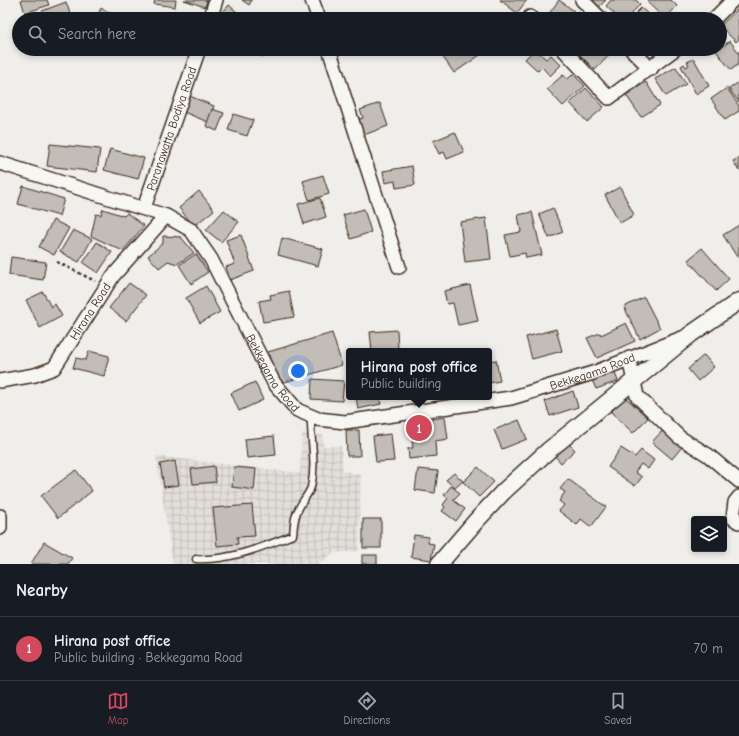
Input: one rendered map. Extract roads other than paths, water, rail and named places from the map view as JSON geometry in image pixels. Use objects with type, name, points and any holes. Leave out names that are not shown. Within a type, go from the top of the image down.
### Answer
[{"type":"street","points":[[212,12],[216,0]]},
{"type":"street","points":[[312,0],[316,12]]},
{"type":"street","points":[[582,0],[594,12]]},
{"type":"street","points":[[721,12],[733,0]]},
{"type":"street","name":"Paranawatta Bodiya Road","points":[[144,208],[197,56]]},
{"type":"street","points":[[331,56],[399,267]]},
{"type":"street","points":[[570,56],[609,98],[667,56]]},
{"type":"street","points":[[638,56],[651,69]]},
{"type":"street","name":"Bekkegama Road","points":[[0,162],[144,208],[166,216],[191,230],[211,259],[274,383],[297,410],[318,419],[345,422],[511,398],[593,373],[691,334],[739,301]]},
{"type":"street","name":"Hirana Road","points":[[0,381],[35,374],[54,368],[113,276],[166,216]]},
{"type":"street","points":[[439,564],[504,491],[549,450],[691,334]]},
{"type":"street","points":[[629,358],[637,396],[679,437],[708,455],[739,481]]},
{"type":"street","points":[[739,497],[735,502],[733,518],[739,522]]},
{"type":"street","points":[[0,516],[0,528]]},
{"type":"lane","points":[[196,559],[213,560],[260,548],[292,535],[294,518],[299,507],[311,489],[315,468],[310,434],[311,416]]},
{"type":"place","name":"Hirana post office","points":[[419,428]]}]
